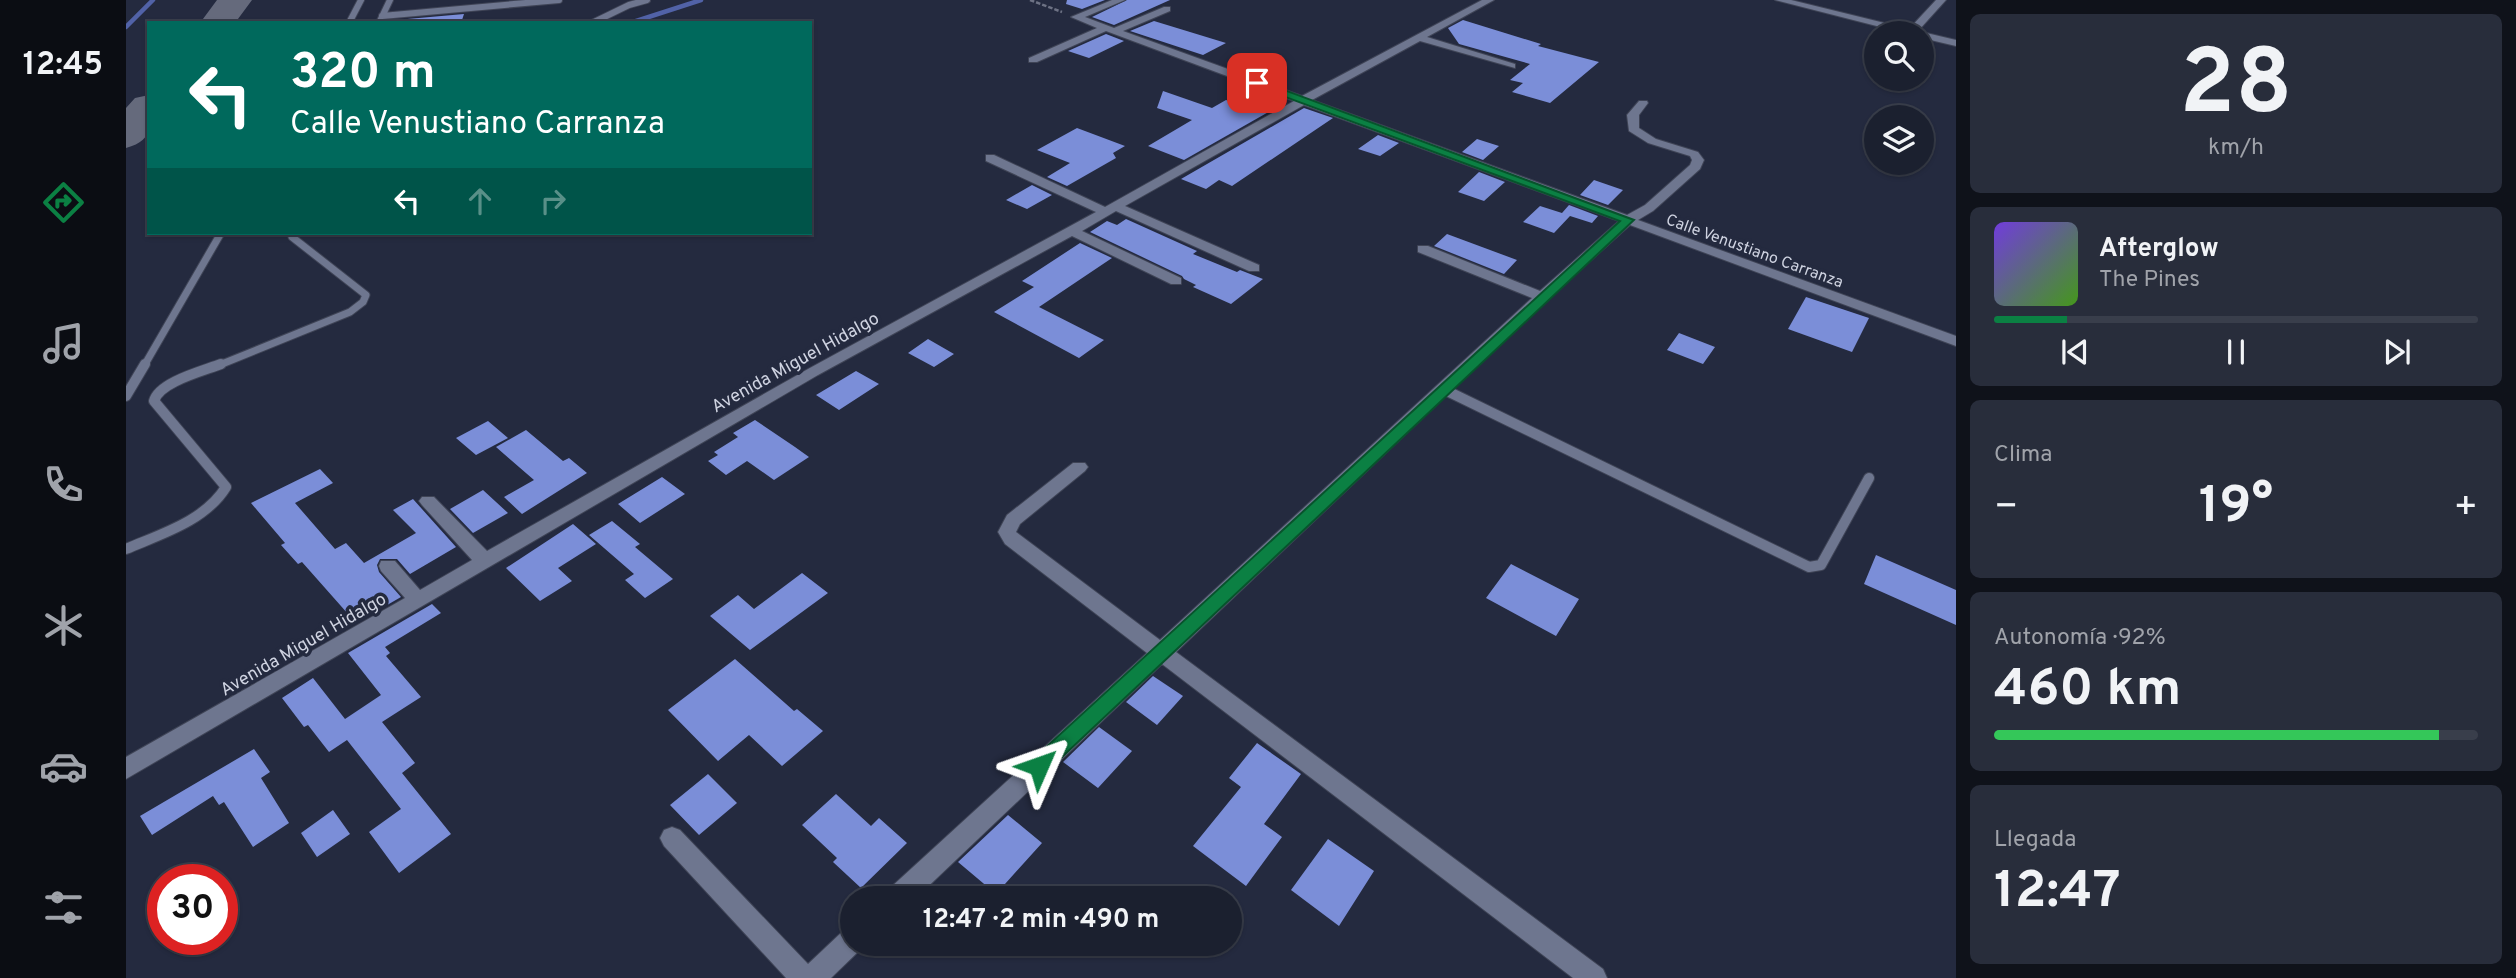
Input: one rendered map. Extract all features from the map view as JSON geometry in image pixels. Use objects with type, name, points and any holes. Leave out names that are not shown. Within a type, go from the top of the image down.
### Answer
[{"type":"street","points":[[1076,17],[1119,0]]},
{"type":"street","name":"Avenida Miguel Hidalgo","points":[[126,769],[813,372],[1489,0]]},
{"type":"street","points":[[1780,0],[1814,4],[1874,21]]},
{"type":"street","points":[[1925,21],[1941,0]]},
{"type":"street","points":[[1033,60],[1167,9]]},
{"type":"street","name":"Calle Venustiano Carranza","points":[[1076,17],[1956,341]]},
{"type":"street","points":[[1418,37],[1511,66]]},
{"type":"street","points":[[1934,38],[1956,43]]},
{"type":"street","points":[[911,886],[1542,297],[1628,220],[1649,208],[1696,166],[1698,160],[1694,154],[1652,141],[1633,129],[1633,116],[1643,103]]},
{"type":"street","points":[[990,158],[1254,268]]},
{"type":"street","points":[[1072,231],[1176,281]]},
{"type":"street","points":[[1423,249],[1542,297]]},
{"type":"street","points":[[1079,467],[1013,520],[1007,531],[1011,539],[1594,978]]},
{"type":"street","points":[[428,501],[485,561]]},
{"type":"street","points":[[388,566],[418,600]]},
{"type":"street","points":[[672,838],[804,978]]},
{"type":"street","points":[[812,978],[840,951]]},
{"type":"lane","points":[[350,21],[361,0]]},
{"type":"lane","points":[[380,21],[390,0]]},
{"type":"lane","points":[[382,16],[559,0]]},
{"type":"lane","points":[[597,21],[646,0]]},
{"type":"lane","points":[[126,396],[220,235]]},
{"type":"lane","points":[[126,549],[203,512],[222,498],[226,487],[153,401],[156,394],[166,386],[350,312],[363,302],[366,295],[292,235]]},
{"type":"lane","points":[[1443,389],[1809,567],[1821,565],[1869,478]]},
{"type":"path","points":[[1030,0],[1076,17]]},
{"type":"building","points":[[1067,0],[1105,0],[1082,9],[1066,4]]},
{"type":"building","points":[[1127,0],[1170,0],[1114,25],[1092,17]]},
{"type":"building","points":[[464,14],[462,21],[396,20]]},
{"type":"building","points":[[1463,20],[1541,44],[1538,46],[1599,62],[1550,103],[1512,92],[1523,83],[1510,80],[1530,64],[1459,44],[1448,28]]},
{"type":"building","points":[[1154,21],[1226,43],[1203,55],[1130,31]]},
{"type":"building","points":[[1106,34],[1124,41],[1089,58],[1068,51]]},
{"type":"building","points":[[1163,91],[1212,108],[1226,100],[1235,103],[1248,95],[1281,105],[1184,160],[1148,146],[1192,120],[1157,108]]},
{"type":"building","points":[[1304,108],[1333,118],[1232,186],[1219,180],[1206,189],[1181,179]]},
{"type":"building","points":[[1077,128],[1125,146],[1113,153],[1116,158],[1067,186],[1047,177],[1070,163],[1037,150]]},
{"type":"building","points":[[1378,135],[1399,143],[1380,156],[1358,149]]},
{"type":"building","points":[[1477,139],[1499,146],[1483,160],[1462,152]]},
{"type":"building","points":[[1479,172],[1505,182],[1484,201],[1458,192]]},
{"type":"building","points":[[1594,180],[1623,190],[1608,205],[1580,195]]},
{"type":"building","points":[[1032,185],[1052,195],[1027,209],[1006,200]]},
{"type":"building","points":[[1569,205],[1598,216],[1592,223],[1570,216],[1554,233],[1523,222],[1540,206],[1562,213]]},
{"type":"building","points":[[1126,219],[1197,251],[1193,254],[1237,272],[1240,270],[1263,279],[1231,304],[1193,287],[1196,285],[1182,276],[1090,232],[1107,221],[1117,225]]},
{"type":"building","points":[[1447,234],[1517,260],[1504,274],[1434,246]]},
{"type":"building","points":[[1080,243],[1112,258],[1039,307],[1104,340],[1079,358],[994,312],[1034,287],[1022,281]]},
{"type":"building","points":[[1806,297],[1869,318],[1852,352],[1788,329]]},
{"type":"building","points":[[1679,333],[1715,347],[1703,364],[1667,350]]},
{"type":"building","points":[[928,339],[954,354],[934,367],[908,353]]},
{"type":"building","points":[[856,371],[879,384],[839,410],[816,395]]},
{"type":"building","points":[[755,420],[809,457],[774,480],[747,461],[726,475],[708,461],[718,455],[714,452],[738,437],[733,433]]},
{"type":"building","points":[[488,421],[508,438],[476,455],[456,438]]},
{"type":"building","points":[[526,430],[563,461],[569,458],[587,473],[522,514],[504,497],[534,480],[496,447]]},
{"type":"building","points":[[320,469],[333,483],[295,503],[335,549],[346,543],[364,563],[416,533],[393,510],[413,499],[456,547],[410,574],[397,559],[380,559],[377,565],[379,572],[401,597],[356,623],[302,562],[298,564],[281,545],[285,543],[251,503]]},
{"type":"building","points":[[662,477],[685,494],[640,523],[618,504]]},
{"type":"building","points":[[483,490],[508,513],[473,533],[450,509]]},
{"type":"building","points":[[612,521],[640,544],[635,547],[673,579],[645,598],[625,580],[634,574],[589,535]]},
{"type":"building","points":[[573,524],[596,544],[558,568],[572,581],[540,601],[506,568]]},
{"type":"building","points":[[1876,555],[1956,590],[1956,625],[1864,584]]},
{"type":"building","points":[[1511,564],[1579,599],[1556,636],[1486,598]]},
{"type":"building","points":[[802,573],[828,593],[750,650],[710,616],[738,595],[754,609]]},
{"type":"building","points":[[432,604],[441,613],[385,647],[390,653],[386,656],[421,697],[382,722],[415,763],[402,773],[451,834],[399,873],[369,832],[401,809],[347,740],[329,752],[308,725],[304,727],[282,698],[313,678],[345,719],[381,695],[348,653]]},
{"type":"building","points":[[735,659],[794,711],[797,709],[823,731],[782,766],[749,735],[718,761],[668,710]]},
{"type":"building","points":[[1153,676],[1183,696],[1157,725],[1126,702]]},
{"type":"building","points":[[1099,727],[1132,751],[1098,788],[1063,762]]},
{"type":"building","points":[[1257,743],[1301,774],[1264,824],[1282,837],[1246,886],[1193,846],[1241,787],[1229,778]]},
{"type":"building","points":[[254,749],[270,772],[261,778],[289,823],[253,847],[224,802],[219,805],[213,796],[152,835],[140,816]]},
{"type":"building","points":[[708,774],[737,803],[699,835],[670,805]]},
{"type":"building","points":[[836,794],[871,826],[879,818],[907,843],[863,886],[859,886],[833,862],[837,858],[802,825]]},
{"type":"building","points":[[333,810],[350,834],[317,857],[301,833]]},
{"type":"building","points":[[1008,815],[1042,843],[1003,886],[986,886],[958,862]]},
{"type":"building","points":[[1328,839],[1374,871],[1339,926],[1291,890]]},
{"type":"waterway","points":[[126,27],[153,0]]},
{"type":"waterway","points":[[636,21],[701,0]]},
{"type":"taxiway","points":[[219,21],[235,0]]},
{"type":"taxiway","points":[[126,135],[147,109]]},
{"type":"route","points":[[1039,766],[1628,220],[1257,83]]}]
